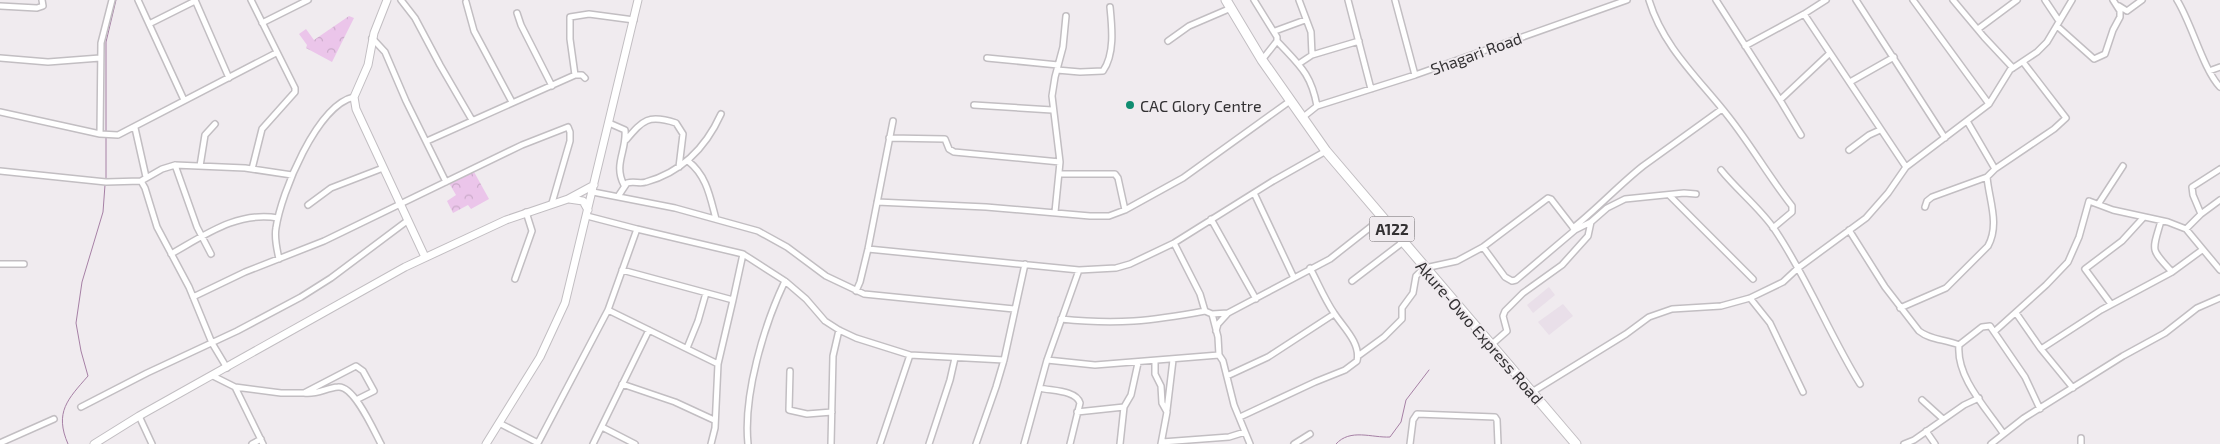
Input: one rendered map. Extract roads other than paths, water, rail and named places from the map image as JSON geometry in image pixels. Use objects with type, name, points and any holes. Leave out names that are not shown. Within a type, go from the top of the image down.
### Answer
[{"type":"highway","name":"Akure-Owo Express Road","points":[[1228,4],[1262,60],[1326,151],[1576,444]]},
{"type":"street","points":[[0,6],[38,8],[43,6],[42,0]]},
{"type":"street","points":[[103,134],[101,43],[112,0]]},
{"type":"street","points":[[138,0],[184,100]]},
{"type":"street","points":[[149,24],[195,0],[229,78]]},
{"type":"street","points":[[251,0],[276,53],[288,72],[295,92],[262,129],[252,169]]},
{"type":"street","points":[[262,23],[308,0]]},
{"type":"street","points":[[387,0],[372,38],[368,65],[354,96],[356,109],[425,257]]},
{"type":"street","points":[[402,0],[416,18],[440,65],[472,120]]},
{"type":"street","points":[[486,444],[540,356],[560,314],[574,270],[638,0]]},
{"type":"street","points":[[1254,0],[1275,31],[1277,41],[1300,63],[1310,80],[1317,106],[1302,118]]},
{"type":"street","points":[[1299,0],[1311,32],[1312,55]]},
{"type":"street","points":[[1348,0],[1371,89]]},
{"type":"street","points":[[1395,0],[1415,75]]},
{"type":"street","name":"Shagari Road","points":[[1317,106],[1415,75],[1627,0]]},
{"type":"street","points":[[1649,0],[1659,25],[1674,52],[1722,109],[1792,206],[1792,212],[1773,228]]},
{"type":"street","points":[[1745,46],[1826,0]]},
{"type":"street","points":[[1856,0],[1944,138]]},
{"type":"street","points":[[1913,0],[1989,104]]},
{"type":"street","points":[[1953,0],[2013,68]]},
{"type":"street","points":[[1978,29],[2017,0]]},
{"type":"street","points":[[2045,0],[2058,24],[2084,52],[2096,59],[2105,54],[2113,30],[2120,17],[2115,2]]},
{"type":"street","points":[[1532,392],[1626,334],[1649,317],[1672,309],[1721,306],[1750,298],[1783,282],[1798,268],[1866,218],[1906,167],[1989,104],[2006,75],[2013,68],[2038,52],[2072,0]]},
{"type":"street","points":[[2115,2],[2127,11],[2142,0]]},
{"type":"street","points":[[2177,0],[2192,28],[2209,70],[2220,87]]},
{"type":"street","points":[[1718,1],[1801,136]]},
{"type":"street","points":[[466,2],[474,31],[512,102]]},
{"type":"street","points":[[1168,41],[1189,26],[1228,4]]},
{"type":"street","points":[[987,58],[1080,72],[1103,71],[1109,61],[1111,48],[1110,7]]},
{"type":"street","points":[[517,13],[521,25],[552,86]]},
{"type":"street","points":[[575,75],[570,17],[589,14],[634,20]]},
{"type":"street","points":[[1804,14],[1906,167]]},
{"type":"street","points":[[1055,212],[1060,162],[1056,119],[1052,110],[1053,87],[1063,47],[1066,16]]},
{"type":"street","points":[[1275,31],[1305,20]]},
{"type":"street","points":[[372,38],[384,52],[446,182]]},
{"type":"street","points":[[1262,60],[1277,41]]},
{"type":"street","points":[[1300,63],[1312,55],[1359,41]]},
{"type":"street","points":[[0,112],[103,134],[118,135],[135,128],[184,100],[276,53]]},
{"type":"street","points":[[1780,100],[1830,53]]},
{"type":"street","points":[[1850,82],[1894,57]]},
{"type":"street","points":[[0,58],[48,62],[100,58]]},
{"type":"street","points":[[1925,207],[1932,197],[1987,177],[1995,169],[2054,129],[2066,118],[2023,62]]},
{"type":"street","points":[[2209,70],[2220,66]]},
{"type":"street","points":[[427,142],[575,75],[582,75],[585,78]]},
{"type":"street","points":[[279,259],[275,235],[278,218],[292,175],[300,158],[330,112],[342,100],[354,96]]},
{"type":"street","points":[[877,202],[1055,212],[1100,217],[1125,210],[1183,178],[1290,101]]},
{"type":"street","points":[[974,105],[1052,110]]},
{"type":"street","points":[[1483,247],[1505,277],[1512,281],[1516,280],[1597,209],[1621,184],[1722,109]]},
{"type":"street","points":[[619,195],[624,185],[631,182],[645,182],[679,168],[688,161],[709,136],[721,114]]},
{"type":"street","points":[[626,140],[646,120],[655,118],[676,123],[682,134],[679,168]]},
{"type":"street","points":[[856,291],[868,249],[893,121]]},
{"type":"street","points":[[1967,121],[1995,169]]},
{"type":"street","points":[[609,123],[624,128],[626,140],[619,166],[620,176],[624,185]]},
{"type":"street","points":[[200,166],[205,135],[215,124]]},
{"type":"street","points":[[135,128],[146,177]]},
{"type":"street","points":[[193,297],[244,272],[324,241],[399,203],[545,135],[568,128],[570,141],[552,203]]},
{"type":"street","points":[[1849,150],[1869,135],[1880,130]]},
{"type":"street","points":[[889,138],[945,139],[949,149],[954,152],[1060,162]]},
{"type":"street","points":[[868,249],[1079,270],[1116,268],[1130,264],[1174,243],[1326,151]]},
{"type":"street","points":[[688,161],[705,180],[716,219]]},
{"type":"street","points":[[0,171],[104,182],[141,181],[162,169],[175,165],[252,169],[292,175]]},
{"type":"street","points":[[175,165],[201,237],[211,254]]},
{"type":"street","points":[[2100,203],[2123,166]]},
{"type":"street","points":[[308,204],[321,193],[331,188],[383,168]]},
{"type":"street","points":[[2201,214],[2193,195],[2192,187],[2220,169]]},
{"type":"street","points":[[1721,170],[1773,228],[1798,268],[1837,347],[1860,384]]},
{"type":"street","points":[[1060,174],[1115,174],[1118,178],[1125,210]]},
{"type":"street","points":[[1900,308],[1946,288],[1988,246],[1991,239],[1993,214],[1987,177]]},
{"type":"street","points":[[141,181],[157,227],[193,297],[212,342],[227,368]]},
{"type":"street","points":[[94,444],[138,416],[425,257],[526,212],[568,199],[594,188],[716,219],[774,238],[826,276],[856,291],[1014,309]]},
{"type":"street","points":[[1254,193],[1294,278]]},
{"type":"street","points":[[1574,229],[1591,222],[1620,200],[1696,194]]},
{"type":"street","points":[[1668,195],[1753,279]]},
{"type":"street","points":[[1240,417],[1353,366],[1358,356],[1384,337],[1402,319],[1403,306],[1413,292],[1416,276],[1425,268],[1456,261],[1483,247],[1548,198],[1551,199],[1574,229]]},
{"type":"street","points":[[568,199],[582,202],[587,213],[637,229],[743,254],[785,281],[806,299],[820,317],[839,330],[910,355],[1004,360]]},
{"type":"street","points":[[2186,229],[2201,214],[2220,200]]},
{"type":"street","points":[[1995,331],[2068,262],[2079,237],[2088,201],[2186,229],[2220,270]]},
{"type":"street","points":[[515,279],[532,231],[526,212]]},
{"type":"street","points":[[171,254],[221,226],[251,217],[278,218]]},
{"type":"street","points":[[1216,331],[1218,324],[1228,313],[1338,254],[1382,218]]},
{"type":"street","points":[[2112,304],[2085,268],[2122,241],[2143,218]]},
{"type":"street","points":[[1211,219],[1256,299]]},
{"type":"street","points":[[81,407],[301,297],[331,278],[407,221]]},
{"type":"street","points":[[2161,221],[2153,249],[2156,255],[2172,272]]},
{"type":"street","points":[[1491,345],[1507,330],[1503,316],[1505,311],[1523,293],[1562,265],[1588,236],[1591,222]]},
{"type":"street","points":[[499,423],[538,444],[608,310],[637,229]]},
{"type":"street","points":[[1849,230],[1900,308],[1925,336],[1949,340],[1959,345]]},
{"type":"street","points":[[1352,281],[1403,242]]},
{"type":"street","points":[[1174,243],[1200,294],[1205,311]]},
{"type":"street","points":[[2041,349],[2112,304],[2172,272],[2202,250]]},
{"type":"street","points":[[711,444],[718,364],[743,254]]},
{"type":"street","points":[[0,264],[24,264]]},
{"type":"street","points":[[976,444],[1004,360],[1025,264]]},
{"type":"street","points":[[1310,268],[1334,314],[1355,344],[1358,356]]},
{"type":"street","points":[[622,270],[733,300]]},
{"type":"street","points":[[1024,444],[1047,360],[1079,270]]},
{"type":"street","points":[[748,444],[748,412],[761,340],[785,281]]},
{"type":"street","points":[[687,348],[698,321],[706,293]]},
{"type":"street","points":[[1750,298],[1770,322],[1803,392]]},
{"type":"street","points":[[1991,444],[2003,433],[2040,409],[2123,356],[2164,333],[2197,308],[2220,298]]},
{"type":"street","points":[[608,310],[718,364]]},
{"type":"street","points":[[1061,319],[1098,323],[1133,322],[1165,319],[1205,311],[1212,314],[1228,313]]},
{"type":"street","points":[[2016,313],[2041,349],[2073,388]]},
{"type":"street","points":[[1212,314],[1219,342],[1219,355],[1250,444]]},
{"type":"street","points":[[1227,376],[1268,357],[1334,314]]},
{"type":"street","points":[[1959,345],[1986,325],[1995,331],[2025,377],[2040,409]]},
{"type":"street","points":[[593,444],[649,330]]},
{"type":"street","points":[[830,444],[833,356],[839,330]]},
{"type":"street","points":[[1959,345],[1960,363],[1979,398],[2003,433]]},
{"type":"street","points":[[880,444],[910,355]]},
{"type":"street","points":[[1047,360],[1085,364],[1138,363],[1219,355]]},
{"type":"street","points":[[929,444],[950,380],[955,358]]},
{"type":"street","points":[[1173,360],[1162,443],[1229,437],[1245,432]]},
{"type":"street","points":[[1155,362],[1155,374],[1162,386],[1162,403],[1167,410]]},
{"type":"street","points":[[1120,444],[1124,408],[1131,395],[1138,363]]},
{"type":"street","points":[[304,393],[356,366],[362,371],[374,391],[356,400]]},
{"type":"street","points":[[790,371],[789,410],[807,414],[832,412]]},
{"type":"street","points":[[213,376],[236,387],[281,393],[312,394],[340,387],[347,390],[356,400],[381,444]]},
{"type":"street","points":[[622,384],[668,399],[714,420]]},
{"type":"street","points":[[236,387],[262,441],[252,444]]},
{"type":"street","points":[[1040,388],[1076,396],[1080,402],[1070,444]]},
{"type":"street","points":[[1904,444],[1979,398]]},
{"type":"street","points":[[1922,400],[1943,419]]},
{"type":"street","points":[[1077,412],[1124,408]]},
{"type":"street","points":[[1410,444],[1413,420],[1417,414],[1495,417],[1497,420],[1498,444]]},
{"type":"street","points":[[138,416],[152,444]]},
{"type":"street","points":[[0,443],[54,419]]},
{"type":"street","points":[[602,427],[633,444]]},
{"type":"street","points":[[1926,431],[1935,444]]},
{"type":"street","points":[[1294,444],[1310,434]]},
{"type":"waterway","points":[[106,133],[106,42],[116,0]]},
{"type":"waterway","points":[[106,137],[106,181]]},
{"type":"waterway","points":[[68,444],[62,423],[65,407],[74,392],[88,376],[76,323],[82,282],[103,212],[105,185]]},
{"type":"waterway","points":[[1336,444],[1342,439],[1354,435],[1390,437],[1401,422],[1406,400],[1429,370]]},
{"type":"place","name":"CAC Glory Centre","points":[[1130,105]]}]
